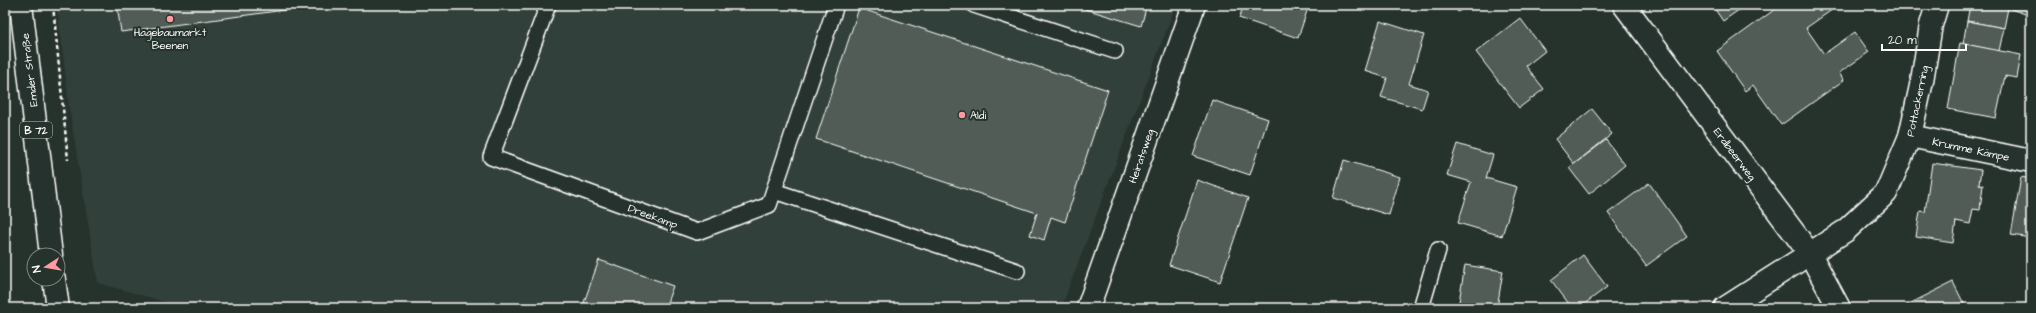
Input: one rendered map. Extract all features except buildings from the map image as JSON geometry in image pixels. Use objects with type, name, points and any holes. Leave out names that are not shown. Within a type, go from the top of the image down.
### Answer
[{"type":"street","name":"Emder Straße","points":[[21,5],[50,247]]},
{"type":"street","name":"Heiratsweg","points":[[1088,308],[1194,5]]},
{"type":"street","name":"Erdbeerweg","points":[[1624,5],[1810,254],[1838,308]]},
{"type":"street","name":"Pottackerring","points":[[1725,308],[1846,231],[1886,193],[1910,136],[1922,81],[1931,24],[1937,5]]},
{"type":"street","name":"Krumme Kämpe","points":[[1910,136],[2031,161]]},
{"type":"street","points":[[55,287],[58,308]]},
{"type":"lane","name":"Dreekamp","points":[[548,5],[491,157],[697,232],[769,206],[836,5]]},
{"type":"lane","points":[[974,5],[1115,51]]},
{"type":"lane","points":[[774,191],[1017,271]]},
{"type":"lane","points":[[1421,308],[1438,250]]},
{"type":"path","points":[[53,5],[68,168]]},
{"type":"shaded area","points":[[57,5],[1176,5],[1061,308],[187,308],[98,283],[70,113]]},
{"type":"railway","points":[[5,293],[7,308]]},
{"type":"place","name":"Hagebaumarkt Beenen","points":[[170,19]]},
{"type":"place","name":"Aldi","points":[[962,115]]}]
